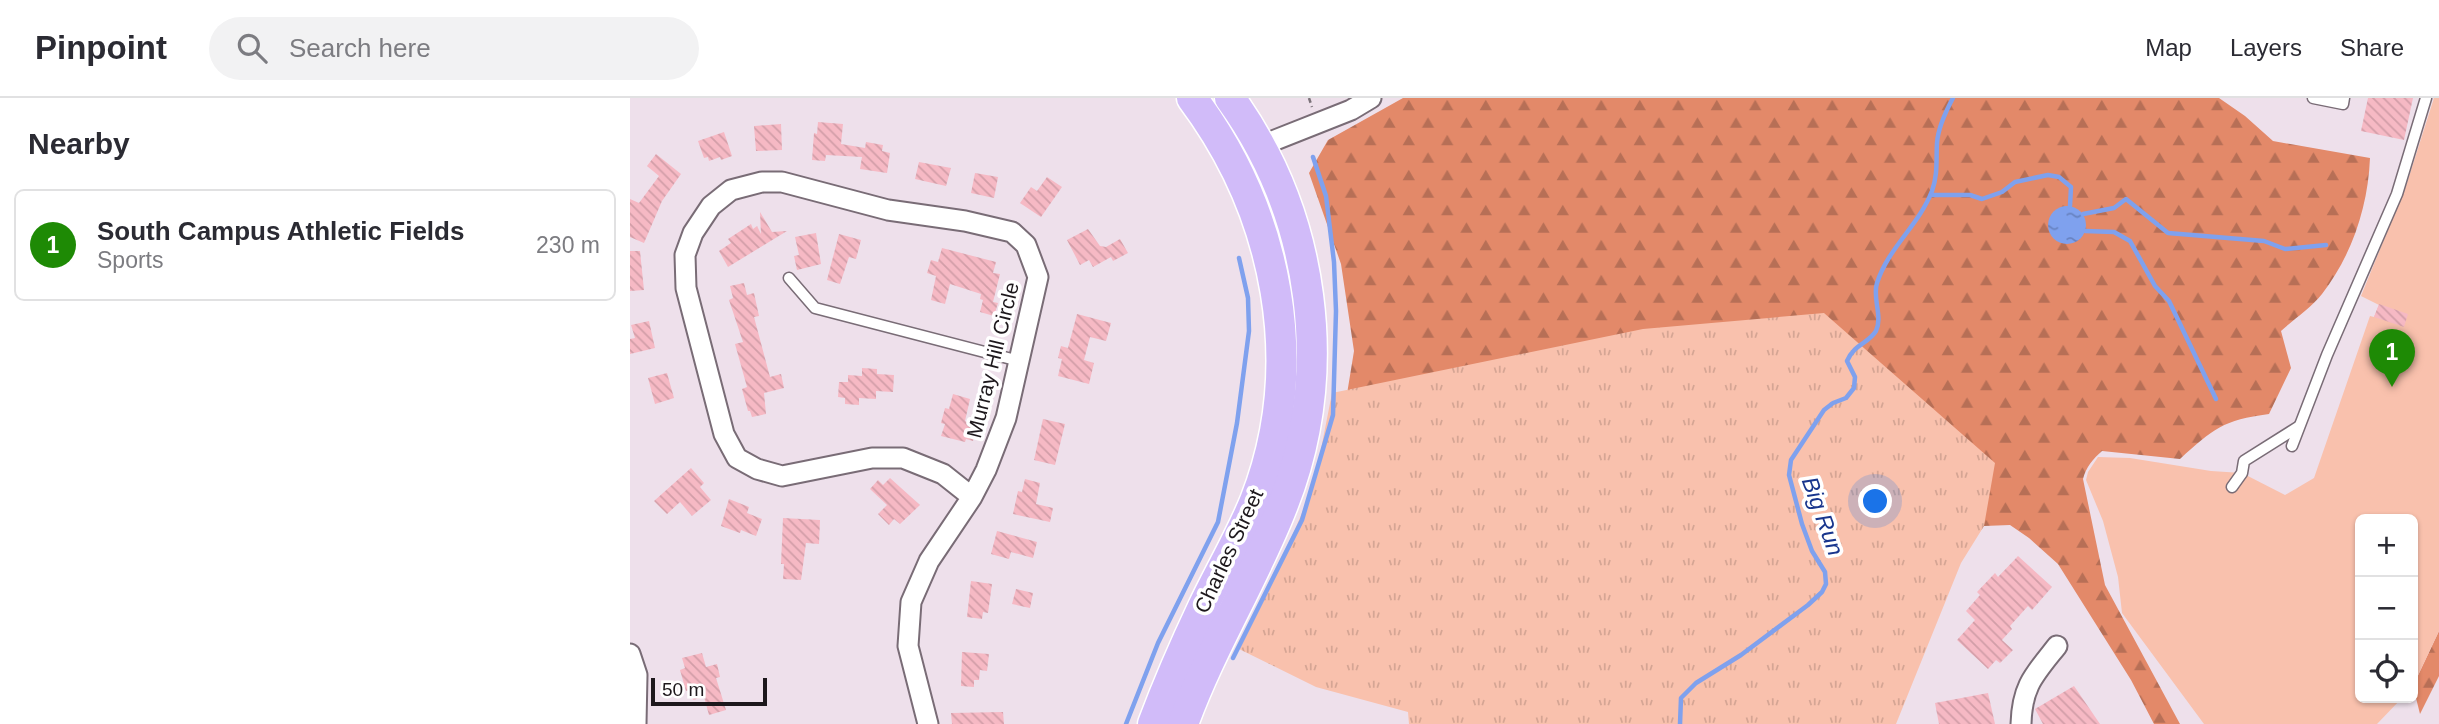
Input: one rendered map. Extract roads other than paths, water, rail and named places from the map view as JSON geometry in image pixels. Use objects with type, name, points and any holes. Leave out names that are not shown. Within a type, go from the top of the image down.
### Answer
[{"type":"main road","name":"Charles Street","points":[[1153,724],[1182,652],[1245,523],[1264,477],[1278,404],[1281,356],[1278,306],[1267,247],[1253,205],[1238,171],[1192,98]]},
{"type":"main road","points":[[1212,98],[1239,135],[1260,146],[1258,169],[1276,232],[1267,247]]},
{"type":"main road","name":"Charles Street","points":[[1183,724],[1209,660],[1261,556],[1283,505],[1297,462],[1308,402],[1312,333],[1303,262],[1280,187],[1260,146],[1230,98]]},
{"type":"street","points":[[1260,146],[1351,110],[1371,98]]},
{"type":"street","name":"Murray Hill Circle","points":[[762,182],[782,182],[888,210],[965,221],[1012,232],[1026,245],[1038,277],[1019,361],[1006,418],[986,470],[972,497],[943,474],[903,458],[872,458],[782,476],[757,469],[737,458],[724,434],[686,288],[685,255],[693,233],[711,206],[732,190],[762,182]]},
{"type":"street","points":[[928,724],[908,646],[911,602],[929,561],[972,497]]},
{"type":"street","points":[[2021,724],[2022,704],[2031,678],[2057,646]]},
{"type":"street","points":[[630,654],[637,675],[636,724]]},
{"type":"lane","points":[[2314,98],[2343,104],[2344,98]]},
{"type":"lane","points":[[2291,446],[2327,355],[2398,194],[2426,98]]},
{"type":"lane","points":[[789,278],[814,308],[1019,361]]},
{"type":"lane","points":[[2232,487],[2242,473],[2244,461],[2299,426]]},
{"type":"water","points":[[2067,206],[2080,212],[2086,225],[2080,238],[2067,244],[2054,238],[2048,225],[2054,212]]},
{"type":"waterway","name":"Big Run","points":[[1680,724],[1681,698],[1696,683],[1741,655],[1808,605],[1822,592],[1826,584],[1825,572],[1812,551],[1802,524],[1789,475],[1791,460],[1824,410],[1846,398],[1854,388],[1855,377],[1847,361],[1876,331],[1877,283],[1888,259],[1919,215],[1932,191],[1939,131],[1953,98]]},
{"type":"waterway","points":[[1233,658],[1302,520],[1333,415],[1336,311],[1334,262],[1326,196],[1313,157]]},
{"type":"waterway","points":[[1931,195],[1970,195],[1982,199],[2002,192],[2015,182],[2048,175],[2059,177],[2071,187],[2070,206]]},
{"type":"waterway","points":[[2083,214],[2114,208],[2126,199],[2168,233],[2264,241],[2285,249],[2326,245]]},
{"type":"waterway","points":[[2085,231],[2114,232],[2130,241],[2155,286],[2169,301],[2216,399]]},
{"type":"waterway","points":[[1126,724],[1158,643],[1218,522],[1237,423],[1249,331],[1248,298],[1239,258]]},
{"type":"place","name":"South Campus Athletic Fields","points":[[2392,387]]}]
